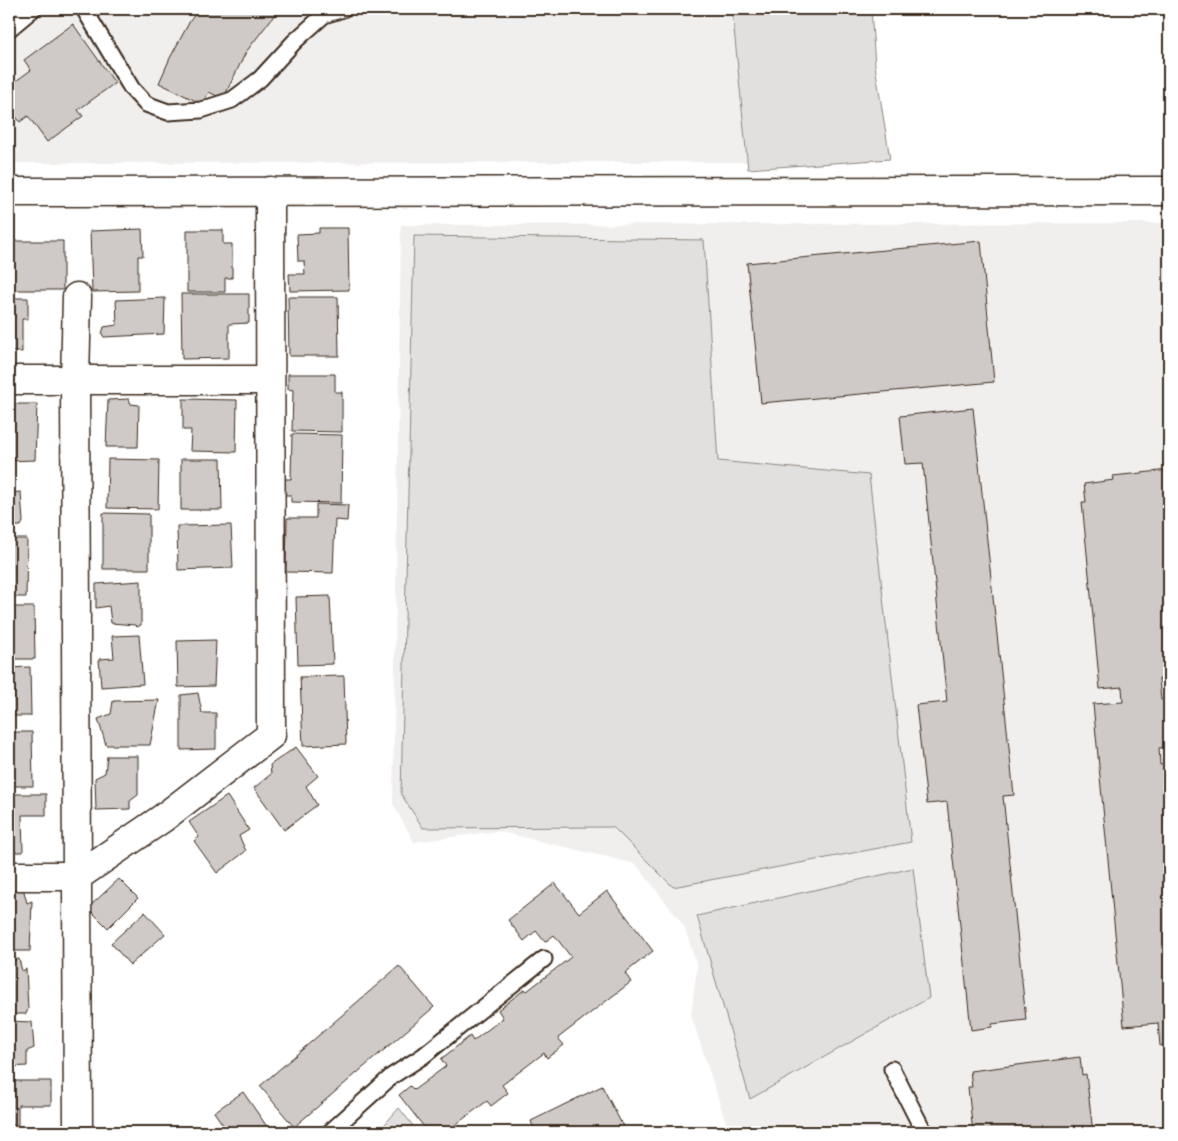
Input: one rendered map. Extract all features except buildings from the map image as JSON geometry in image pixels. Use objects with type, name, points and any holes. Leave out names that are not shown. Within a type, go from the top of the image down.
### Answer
[{"type":"street","points":[[9,876],[78,876],[164,818],[271,734],[270,191]]},
{"type":"street","points":[[9,192],[1169,191]]},
{"type":"street","points":[[77,296],[78,1132]]},
{"type":"street","points":[[9,380],[270,380]]},
{"type":"lane","points":[[9,29],[33,9]]},
{"type":"lane","points":[[84,9],[132,89],[146,104],[168,112],[201,110],[232,100],[260,78],[294,41],[324,15],[343,9]]},
{"type":"lane","points":[[330,1132],[392,1076],[423,1056],[544,959]]},
{"type":"lane","points":[[892,1069],[924,1132]]},
{"type":"shaded area","points":[[9,9],[744,9],[756,162],[9,163]]},
{"type":"shaded area","points":[[732,9],[871,9],[875,65],[890,159],[748,169]]},
{"type":"shaded area","points":[[1169,223],[1169,1132],[729,1132],[691,1015],[697,966],[684,926],[636,864],[497,831],[414,842],[393,804],[401,225]]},
{"type":"shaded area","points":[[414,236],[704,240],[718,461],[869,475],[911,842],[673,887],[613,827],[423,828],[401,794]]},
{"type":"shaded area","points":[[913,868],[929,998],[750,1099],[697,916]]},
{"type":"shaded area","points":[[399,1108],[418,1132],[378,1132]]}]
